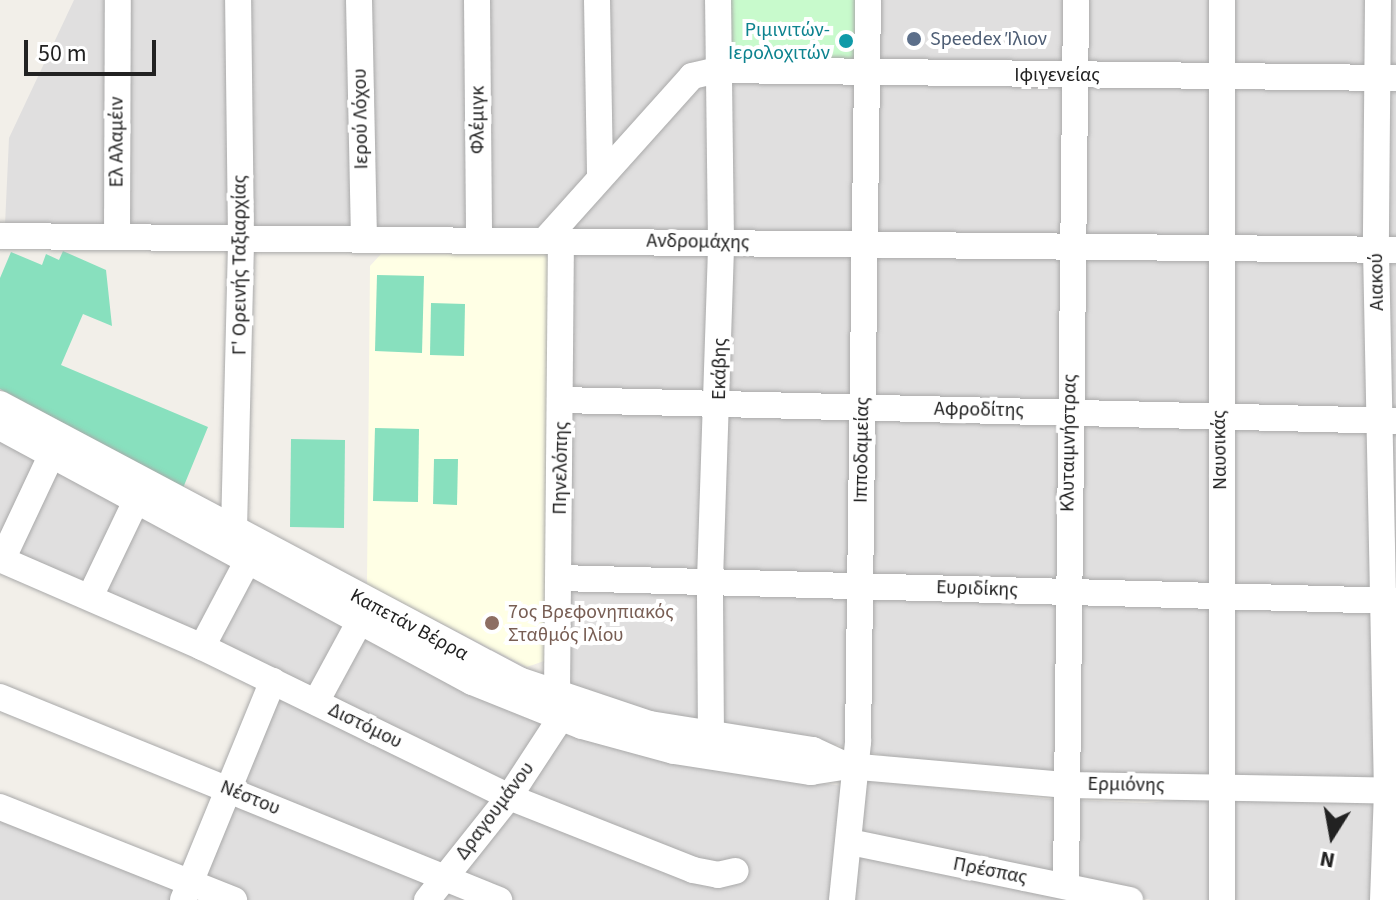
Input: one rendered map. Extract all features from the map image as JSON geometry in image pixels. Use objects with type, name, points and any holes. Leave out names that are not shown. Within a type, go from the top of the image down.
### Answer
[{"type":"street","name":"Ελ Αλαμέιν","points":[[117,237],[118,0]]},
{"type":"street","name":"Γ' Ορεινής Ταξιαρχίας","points":[[234,530],[241,238],[238,0]]},
{"type":"street","name":"Ιερού Λόχου","points":[[359,0],[364,238]]},
{"type":"street","name":"Φλέμιγκ","points":[[477,0],[479,239]]},
{"type":"street","points":[[597,0],[600,175]]},
{"type":"street","name":"Εκάβης","points":[[711,738],[710,580],[720,406],[718,0]]},
{"type":"street","name":"Ιπποδαμείας","points":[[842,900],[850,842],[859,586],[868,0]]},
{"type":"street","name":"Κλυταιμνήστρας","points":[[1066,886],[1076,0]]},
{"type":"street","name":"Ναυσικάς","points":[[1222,0],[1222,900]]},
{"type":"street","name":"Αιακού","points":[[1378,0],[1387,78],[1392,791],[1383,900]]},
{"type":"street","points":[[553,240],[600,175],[692,76],[717,70]]},
{"type":"street","name":"Ιφιγενείας","points":[[717,70],[1387,78]]},
{"type":"street","name":"Ανδρομάχης","points":[[0,237],[1074,244],[1386,250]]},
{"type":"street","name":"Πηνελόπης","points":[[553,240],[562,400],[558,707]]},
{"type":"street","name":"Αφροδίτης","points":[[562,400],[1388,420]]},
{"type":"street","name":"Καπετάν Βέρρα","points":[[0,404],[558,707],[711,738],[813,750],[852,767]]},
{"type":"street","name":"Καπετάν Βέρρα","points":[[0,427],[472,682],[719,760],[811,772],[852,767]]},
{"type":"street","points":[[1,559],[51,456]]},
{"type":"street","points":[[90,597],[136,501]]},
{"type":"street","name":"Διστόμου","points":[[1,559],[202,647],[509,797],[693,870],[718,875],[736,871]]},
{"type":"street","points":[[202,647],[247,562]]},
{"type":"street","name":"Ευριδίκης","points":[[559,578],[1390,601]]},
{"type":"street","points":[[316,702],[360,621]]},
{"type":"street","points":[[187,891],[273,681]]},
{"type":"street","name":"Νέστου","points":[[0,697],[499,900]]},
{"type":"street","name":"Δραγουμάνου","points":[[427,900],[509,797],[558,707]]},
{"type":"street","name":"Ερμιόνης","points":[[852,767],[1067,785],[1392,791]]},
{"type":"street","points":[[0,807],[187,891],[234,900]]},
{"type":"street","name":"Πρέσπας","points":[[850,842],[1130,900]]},
{"type":"shaded area","points":[[74,0],[1067,0],[1062,773],[935,767],[837,745],[699,728],[565,688],[571,232],[5,225],[9,138]]},
{"type":"shaded area","points":[[1083,0],[1396,0],[1396,71],[1082,69]]},
{"type":"shaded area","points":[[1083,83],[1396,85],[1396,781],[1074,773]]},
{"type":"shaded area","points":[[381,254],[550,254],[544,661],[527,667],[367,585],[370,266]]},
{"type":"shaded area","points":[[0,439],[712,769],[843,786],[830,900],[0,900],[0,813],[196,889],[287,680],[0,551]]},
{"type":"shaded area","points":[[868,780],[1047,799],[1145,803],[1248,794],[1396,801],[1396,900],[1151,900],[858,837]]},
{"type":"shaded area","points":[[859,848],[1105,900],[851,900]]},
{"type":"green space","points":[[726,0],[859,0],[860,58],[852,63],[732,61]]},
{"type":"green space","points":[[63,251],[106,270],[112,326],[83,314],[61,365],[208,427],[183,488],[0,389],[0,278],[11,252],[42,265],[46,254],[59,260]]},
{"type":"green space","points":[[377,275],[424,276],[422,353],[375,351]]},
{"type":"green space","points":[[431,303],[465,304],[464,356],[430,355]]},
{"type":"green space","points":[[375,428],[419,429],[418,502],[373,501]]},
{"type":"green space","points":[[291,439],[345,440],[344,528],[290,527]]},
{"type":"green space","points":[[434,459],[458,459],[457,505],[433,504]]},
{"type":"place","name":"Speedex Ίλιον","points":[[914,39]]},
{"type":"place","name":"Ριμινιτών- Ιερολοχιτών","points":[[846,41]]},
{"type":"place","name":"7ος Βρεφονηπιακός Σταθμός Ιλίου","points":[[492,623]]}]
